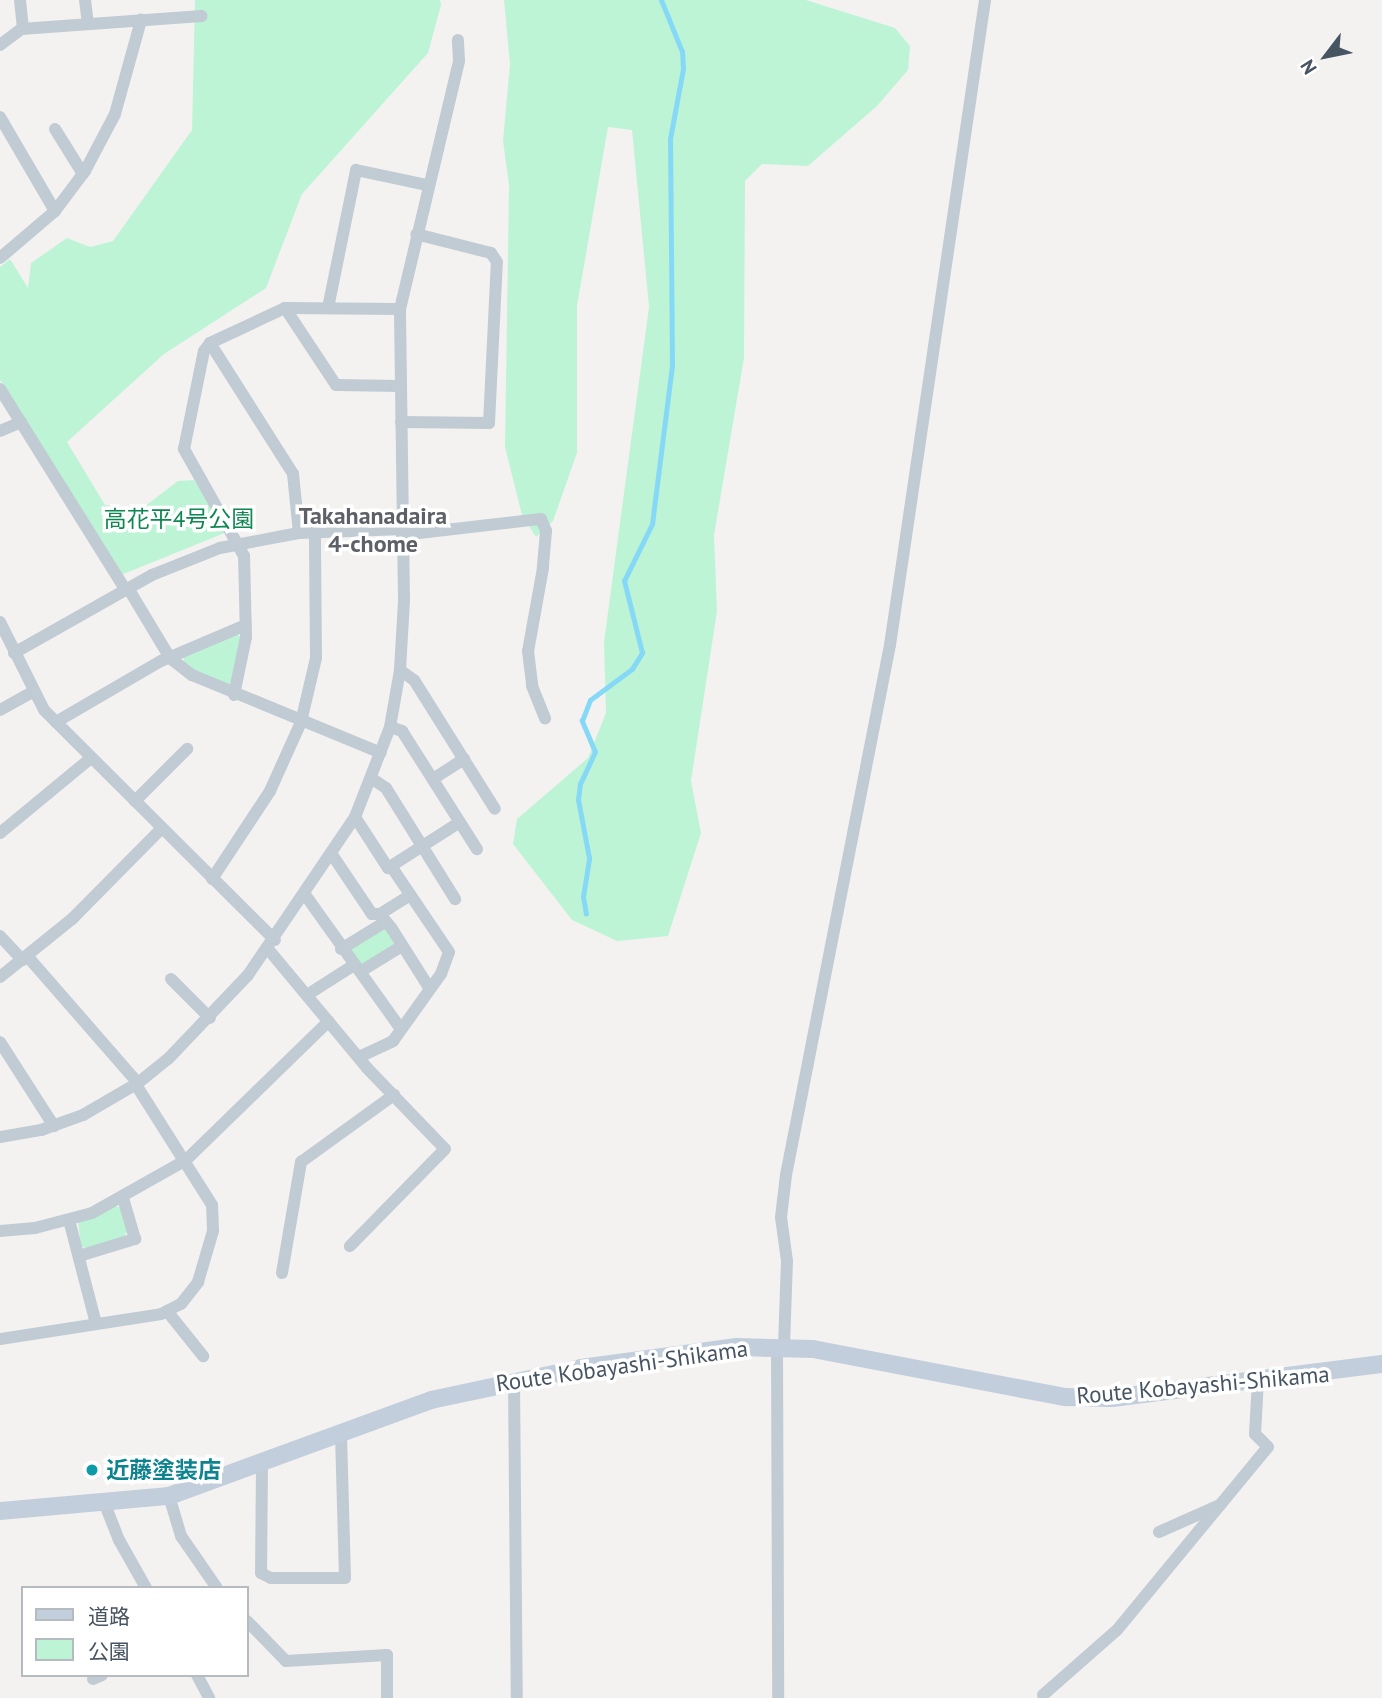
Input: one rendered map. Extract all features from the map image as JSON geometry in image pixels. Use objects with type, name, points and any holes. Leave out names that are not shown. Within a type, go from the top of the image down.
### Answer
[{"type":"main road","name":"Route Kobayashi-Shikama","points":[[0,1511],[169,1496],[431,1400],[514,1380],[679,1354],[781,1346],[1065,1397],[1112,1398],[1382,1364]]},
{"type":"street","points":[[20,0],[23,29]]},
{"type":"street","points":[[85,0],[88,24]]},
{"type":"street","points":[[778,1698],[781,1346],[786,1261],[781,1217],[786,1175],[890,645],[985,0]]},
{"type":"street","points":[[0,45],[23,29],[202,16]]},
{"type":"street","points":[[0,258],[55,211],[83,174],[118,104],[141,20]]},
{"type":"street","points":[[0,1136],[54,1126],[97,1108],[137,1084],[210,1018],[271,944],[333,856],[355,817],[390,727],[400,670],[400,309],[427,185],[459,61],[458,40]]},
{"type":"street","points":[[0,117],[55,211]]},
{"type":"street","points":[[55,129],[83,174]]},
{"type":"street","points":[[327,308],[356,170],[427,185]]},
{"type":"street","points":[[401,422],[489,423],[497,262],[491,253],[416,234]]},
{"type":"street","points":[[234,695],[246,625],[244,556],[184,449],[204,351],[210,343],[285,308],[400,309]]},
{"type":"street","points":[[285,308],[336,385],[400,386]]},
{"type":"street","points":[[210,343],[293,474],[299,533]]},
{"type":"street","points":[[0,389],[170,657],[192,676],[381,753]]},
{"type":"street","points":[[0,431],[21,422]]},
{"type":"street","points":[[14,653],[126,589],[176,564],[239,543],[315,531],[402,532],[541,519],[546,531],[543,568],[528,651],[532,686],[545,718]]},
{"type":"street","points":[[212,879],[270,791],[301,722],[316,658],[315,531]]},
{"type":"street","points":[[0,622],[32,692],[56,722],[212,879],[271,944],[307,995],[359,1057],[445,1149],[350,1246]]},
{"type":"street","points":[[56,722],[170,657],[246,625]]},
{"type":"street","points":[[400,670],[414,680],[495,809]]},
{"type":"street","points":[[0,710],[32,692]]},
{"type":"street","points":[[390,727],[402,732],[477,849]]},
{"type":"street","points":[[135,801],[187,749]]},
{"type":"street","points":[[0,833],[91,758]]},
{"type":"street","points":[[433,779],[464,759]]},
{"type":"street","points":[[371,778],[386,788],[455,898]]},
{"type":"street","points":[[355,817],[409,896]]},
{"type":"street","points":[[391,866],[460,822]]},
{"type":"street","points":[[0,977],[73,918],[161,828]]},
{"type":"street","points":[[333,856],[372,914],[382,918],[430,989]]},
{"type":"street","points":[[306,896],[341,949],[359,968],[401,1029]]},
{"type":"street","points":[[341,949],[409,896],[414,896],[449,952],[430,989],[393,1041],[359,1057]]},
{"type":"street","points":[[0,936],[25,958],[137,1084],[212,1205],[213,1231],[198,1282],[187,1298],[167,1311],[0,1339]]},
{"type":"street","points":[[307,995],[402,946]]},
{"type":"street","points":[[171,979],[210,1018]]},
{"type":"street","points":[[0,1231],[69,1220],[123,1198],[186,1160],[329,1021]]},
{"type":"street","points":[[0,1042],[54,1126]]},
{"type":"street","points":[[282,1273],[301,1162],[394,1095]]},
{"type":"street","points":[[79,1256],[135,1239],[123,1198]]},
{"type":"street","points":[[69,1220],[96,1324]]},
{"type":"street","points":[[167,1311],[203,1356]]},
{"type":"street","points":[[514,1380],[517,1698]]},
{"type":"street","points":[[1043,1695],[1117,1630],[1268,1447],[1255,1434],[1258,1381]]},
{"type":"street","points":[[262,1462],[261,1573],[271,1578],[345,1578],[341,1433]]},
{"type":"street","points":[[169,1496],[181,1536],[216,1586]]},
{"type":"street","points":[[104,1502],[119,1540],[145,1586]]},
{"type":"street","points":[[1159,1532],[1220,1504]]},
{"type":"street","points":[[248,1622],[286,1661],[387,1655],[387,1698]]},
{"type":"street","points":[[198,1677],[209,1698]]},
{"type":"green space","name":"高花平4号公園","points":[[195,0],[440,0],[441,5],[428,53],[302,194],[266,288],[164,354],[67,442],[105,505],[140,510],[178,481],[194,480],[227,532],[121,575],[0,380],[0,267],[10,259],[28,288],[31,263],[67,238],[90,247],[113,241],[192,130]]},
{"type":"green space","points":[[504,0],[806,0],[895,28],[910,46],[908,70],[877,106],[808,166],[762,164],[745,181],[744,358],[714,535],[717,611],[691,781],[701,833],[668,936],[617,941],[572,920],[513,844],[517,819],[588,758],[606,713],[604,642],[649,307],[632,130],[608,127],[577,306],[577,453],[553,521],[536,537],[522,515],[505,447],[509,185],[503,141],[510,64]]},
{"type":"green space","points":[[235,633],[241,637],[233,683],[226,687],[183,664],[184,657]]},
{"type":"green space","points":[[384,926],[396,947],[363,967],[349,947]]},
{"type":"green space","points":[[115,1206],[122,1208],[128,1230],[124,1237],[88,1249],[81,1246],[78,1221]]},
{"type":"waterway","points":[[586,914],[583,897],[589,858],[578,800],[580,784],[595,752],[582,721],[590,700],[632,669],[642,653],[624,581],[652,524],[672,365],[670,139],[683,69],[682,52],[661,0]]},
{"type":"place","name":"近藤塗装店","points":[[92,1470]]},
{"type":"district","name":"Takahanadaira 4-chome","points":[[373,530]]}]
